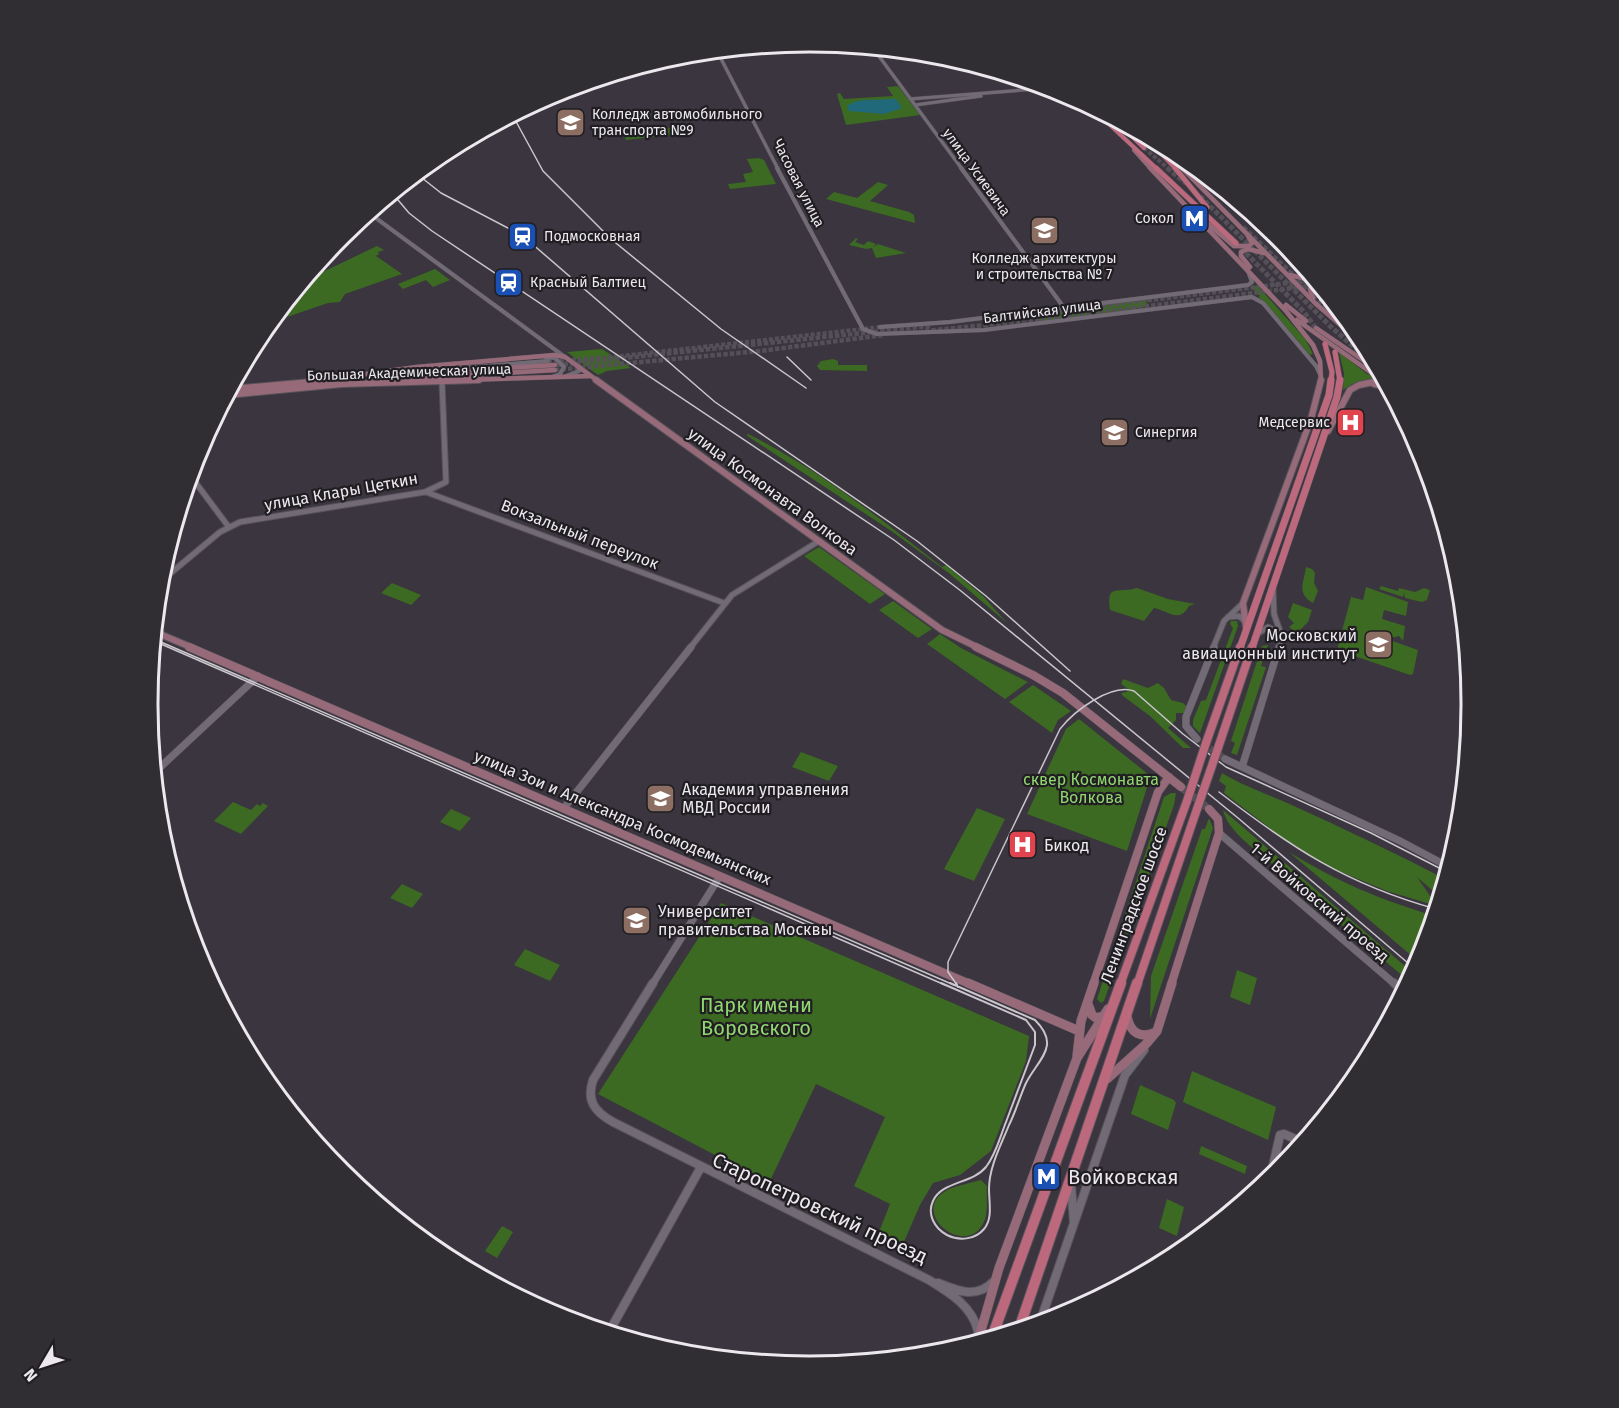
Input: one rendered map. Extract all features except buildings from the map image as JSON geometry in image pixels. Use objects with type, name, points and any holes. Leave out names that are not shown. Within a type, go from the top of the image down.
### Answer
[{"type":"main road","points":[[1110,126],[1286,311],[1316,350],[1320,361],[1322,377],[1311,419],[1244,603],[1246,624]]},
{"type":"main road","points":[[1134,150],[1238,242],[1170,161]]},
{"type":"main road","points":[[1188,174],[1315,303],[1336,321]]},
{"type":"main road","points":[[1178,196],[1231,244],[1241,247],[1249,246],[1252,243],[1246,233]]},
{"type":"main road","points":[[1262,285],[1241,256],[1241,252],[1245,249],[1256,250],[1271,258]]},
{"type":"main road","points":[[1285,273],[1303,279]]},
{"type":"main road","points":[[1311,289],[1315,303]]},
{"type":"main road","points":[[1268,291],[1362,360]]},
{"type":"main road","points":[[1286,311],[1370,372]]},
{"type":"main road","name":"Ленинградское шоссе","points":[[995,1328],[1186,801],[1246,624],[1332,386],[1332,367],[1325,344]]},
{"type":"main road","name":"Ленинградское шоссе","points":[[1022,1320],[1324,439],[1339,388],[1339,368],[1335,352]]},
{"type":"main road","name":"Большая Академическая улица","points":[[240,388],[539,357],[565,357]]},
{"type":"main road","name":"улица Космонавта Волкова","points":[[565,357],[942,630],[1060,691],[1181,787]]},
{"type":"main road","points":[[342,384],[555,367],[431,372],[421,370]]},
{"type":"main road","name":"Большая Академическая улица","points":[[236,394],[342,384],[591,376]]},
{"type":"main road","points":[[1324,439],[1349,392],[1353,388],[1375,381]]},
{"type":"main road","points":[[1366,384],[1378,386]]},
{"type":"main road","points":[[1310,446],[1311,419]]},
{"type":"main road","name":"улица Зои и Александра Космодемьянских","points":[[162,635],[1079,1031]]},
{"type":"main road","points":[[1077,1058],[1079,1031],[1158,792],[1169,777]]},
{"type":"main road","points":[[1104,1083],[1117,1067],[1150,1042],[1156,1032],[1219,833],[1218,819],[1209,809]]},
{"type":"main road","points":[[1088,1004],[1094,1017],[1103,1016]]},
{"type":"main road","points":[[981,1332],[999,1268],[1077,1058],[1112,1005]]},
{"type":"main road","points":[[1127,1016],[1129,1028],[1136,1034],[1145,1036],[1156,1032]]},
{"type":"street","name":"улица Усиевича","points":[[879,57],[1065,309]]},
{"type":"street","name":"Часовая улица","points":[[721,59],[860,326]]},
{"type":"street","points":[[915,105],[1027,90]]},
{"type":"street","points":[[910,99],[969,93],[990,94]]},
{"type":"street","name":"улица Космонавта Волкова","points":[[376,218],[565,357]]},
{"type":"street","name":"Балтийская улица","points":[[880,327],[1065,309],[1251,284],[1248,271]]},
{"type":"street","points":[[1221,288],[1235,293],[1235,296],[1230,299]]},
{"type":"street","name":"Балтийская улица","points":[[860,326],[877,334],[984,330],[1252,297],[1263,303],[1312,361],[1322,377]]},
{"type":"street","points":[[979,318],[971,324],[984,330]]},
{"type":"street","points":[[539,357],[549,353],[550,346]]},
{"type":"street","points":[[539,357],[552,357],[563,365],[562,372],[548,378]]},
{"type":"street","points":[[431,372],[548,361]]},
{"type":"street","points":[[566,377],[579,371],[578,366]]},
{"type":"street","name":"улица Клары Цеткин","points":[[172,572],[228,526],[240,522],[425,492],[446,482],[442,382]]},
{"type":"street","points":[[197,484],[228,526]]},
{"type":"street","name":"Вокзальный переулок","points":[[425,492],[724,603]]},
{"type":"street","points":[[564,808],[724,603],[738,590],[819,541]]},
{"type":"street","points":[[1242,767],[1282,637],[1274,614],[1274,585]]},
{"type":"street","points":[[1197,739],[1188,729],[1185,721],[1226,619],[1231,612],[1244,603]]},
{"type":"street","points":[[1226,619],[1234,615],[1246,624]]},
{"type":"street","points":[[1257,634],[1268,627],[1276,630],[1282,637]]},
{"type":"street","points":[[161,766],[258,676]]},
{"type":"street","points":[[1225,759],[1400,841],[1441,863]]},
{"type":"street","name":"1-й Войковский проезд","points":[[1219,833],[1397,986]]},
{"type":"street","points":[[701,1167],[605,1118],[593,1105],[588,1094],[593,1080],[720,876]]},
{"type":"street","points":[[1044,1312],[1125,1075],[1150,1042]]},
{"type":"street","points":[[1274,1161],[1280,1135],[1284,1134],[1295,1139]]},
{"type":"street","name":"Старопетровский проезд","points":[[613,1325],[701,1167],[929,1280],[966,1293],[980,1294],[991,1285],[999,1268]]},
{"type":"street","points":[[1071,1179],[1074,1229]]},
{"type":"street","name":"Старопетровский проезд","points":[[929,1280],[964,1305],[978,1326],[978,1333]]},
{"type":"green space","points":[[898,86],[920,115],[846,125],[837,94],[840,93],[844,99],[893,96],[887,87]]},
{"type":"green space","points":[[678,127],[681,134],[626,140],[622,131]]},
{"type":"green space","points":[[747,159],[764,160],[776,184],[730,189],[728,184],[746,182],[743,174],[753,172]]},
{"type":"green space","points":[[878,182],[888,185],[870,201],[909,212],[914,215],[915,223],[826,199],[834,192],[857,198]]},
{"type":"green space","points":[[856,238],[858,239],[855,242],[864,245],[868,241],[876,244],[873,247],[878,244],[906,253],[876,258],[872,248],[849,245]]},
{"type":"green space","points":[[377,246],[384,250],[378,252],[376,256],[402,274],[345,294],[340,302],[328,303],[287,317],[321,273]]},
{"type":"green space","points":[[435,269],[450,280],[433,287],[426,280],[403,289],[398,284]]},
{"type":"green space","points":[[1257,285],[1306,340],[1313,354],[1310,355],[1258,297],[1260,296],[1252,288]]},
{"type":"green space","points":[[1149,299],[1146,302],[1149,306],[1112,313],[1039,322],[1035,314]]},
{"type":"green space","points":[[602,349],[631,368],[607,371],[598,375],[567,352]]},
{"type":"green space","points":[[1339,352],[1375,379],[1352,384],[1343,390],[1344,373]]},
{"type":"green space","points":[[833,359],[838,361],[838,365],[867,365],[867,371],[820,370],[817,366],[821,361]]},
{"type":"green space","points":[[748,434],[824,479],[942,567],[946,565],[983,596],[1007,623],[950,574],[890,530],[746,435]]},
{"type":"green space","points":[[819,547],[885,594],[870,604],[804,556]]},
{"type":"green space","points":[[1306,567],[1315,573],[1314,583],[1318,591],[1313,603],[1303,591]]},
{"type":"green space","points":[[392,583],[421,595],[411,605],[381,593]]},
{"type":"green space","points":[[1381,586],[1398,591],[1399,588],[1415,592],[1424,588],[1430,590],[1427,600],[1422,602],[1405,598],[1404,593],[1403,597],[1379,589]]},
{"type":"green space","points":[[1366,587],[1408,602],[1406,616],[1384,610],[1382,619],[1405,626],[1403,641],[1399,636],[1387,639],[1418,650],[1413,674],[1410,675],[1337,650],[1351,597],[1363,600]]},
{"type":"green space","points":[[1137,588],[1168,599],[1195,604],[1177,615],[1154,608],[1144,621],[1110,610],[1109,601],[1112,592]]},
{"type":"green space","points":[[893,601],[932,629],[918,638],[879,610]]},
{"type":"green space","points":[[1293,603],[1312,610],[1308,622],[1297,633],[1289,627],[1294,623],[1288,617]]},
{"type":"green space","points":[[1231,621],[1237,621],[1238,626],[1200,733],[1193,726],[1193,720],[1201,701],[1206,700],[1233,628]]},
{"type":"green space","points":[[940,634],[961,648],[1028,682],[1005,699],[927,644]]},
{"type":"green space","points":[[1268,645],[1261,666],[1266,667],[1237,755],[1231,753],[1235,743],[1231,741],[1262,646]]},
{"type":"green space","points":[[1123,679],[1148,688],[1158,683],[1171,700],[1183,703],[1187,707],[1185,713],[1176,713],[1176,720],[1168,728],[1191,748],[1183,748],[1150,716],[1123,696],[1121,693],[1127,692],[1128,689],[1121,684]]},
{"type":"green space","points":[[1033,685],[1071,711],[1058,720],[1052,733],[1009,702]]},
{"type":"green space","name":"сквер Космонавта Волкова","points":[[1079,719],[1150,778],[1127,851],[1027,814],[1066,729]]},
{"type":"green space","points":[[801,752],[838,766],[829,781],[792,767]]},
{"type":"green space","points":[[1222,773],[1351,832],[1438,876],[1433,891],[1417,877],[1431,897],[1429,904],[1387,891],[1329,867],[1280,836],[1224,793],[1226,786],[1219,781]]},
{"type":"green space","points":[[1176,793],[1174,805],[1104,1001],[1101,1003],[1097,999],[1164,797]]},
{"type":"green space","points":[[233,802],[251,810],[257,804],[260,806],[263,803],[268,806],[241,834],[214,821]]},
{"type":"green space","points":[[977,808],[1005,819],[974,881],[944,869]]},
{"type":"green space","points":[[451,809],[471,818],[460,831],[440,822]]},
{"type":"green space","points":[[1223,810],[1405,966],[1402,975],[1298,889],[1290,879],[1245,841],[1227,821]]},
{"type":"green space","points":[[1209,818],[1213,828],[1150,1019],[1151,976],[1202,829],[1205,829]]},
{"type":"green space","points":[[1289,852],[1359,889],[1426,913],[1410,955]]},
{"type":"green space","points":[[402,884],[423,894],[412,908],[390,898]]},
{"type":"green space","name":"Парк имени Воровского","points":[[721,903],[1029,1036],[1026,1061],[991,1151],[960,1175],[933,1183],[920,1205],[903,1244],[879,1232],[890,1204],[854,1186],[885,1117],[816,1084],[769,1183],[598,1094]]},
{"type":"green space","points":[[525,949],[560,965],[550,981],[514,965]]},
{"type":"green space","points":[[1237,970],[1257,978],[1250,1005],[1230,997]]},
{"type":"green space","points":[[1192,1071],[1276,1107],[1268,1140],[1183,1102]]},
{"type":"green space","points":[[1140,1085],[1176,1103],[1168,1130],[1131,1114]]},
{"type":"green space","points":[[1201,1146],[1247,1166],[1245,1174],[1199,1154]]},
{"type":"green space","points":[[981,1180],[987,1186],[987,1210],[983,1224],[974,1233],[964,1236],[953,1234],[943,1228],[936,1219],[933,1208],[937,1198],[949,1189]]},
{"type":"green space","points":[[1167,1199],[1184,1207],[1177,1236],[1159,1228]]},
{"type":"green space","points":[[502,1226],[513,1232],[497,1258],[485,1251]]},
{"type":"water","points":[[896,99],[902,108],[884,114],[849,111],[847,106],[862,100]]},
{"type":"tunnel","points":[[1144,148],[1169,169]]},
{"type":"tunnel","points":[[1167,168],[1187,184]]},
{"type":"tunnel","points":[[1200,196],[1330,326],[1354,347]]},
{"type":"tunnel","points":[[1243,227],[1326,307]]},
{"type":"tunnel","points":[[1236,243],[1304,312],[1320,334]]},
{"type":"tunnel","points":[[986,320],[1305,281]]},
{"type":"tunnel","points":[[925,331],[1036,320],[1309,286]]},
{"type":"tunnel","points":[[557,365],[930,326]]},
{"type":"tunnel","points":[[548,361],[612,357],[880,327]]},
{"type":"tunnel","points":[[555,370],[760,351],[884,335]]},
{"type":"tunnel","points":[[1202,743],[1225,759]]},
{"type":"tunnel","points":[[1181,787],[1209,809]]},
{"type":"tram line","points":[[161,642],[954,985]]},
{"type":"tram line","points":[[161,644],[945,985]]},
{"type":"tram line","points":[[957,985],[948,972],[948,962],[1060,729],[1074,714],[1094,700],[1115,691],[1134,691],[1183,734],[1226,767],[1371,833],[1440,868]]},
{"type":"tram line","points":[[941,983],[1026,1020],[1035,1032],[1035,1045],[989,1162],[980,1173],[937,1194],[931,1206],[931,1216],[938,1229],[947,1235],[962,1239],[980,1233],[987,1225],[993,1164],[1026,1083],[1047,1045],[1043,1029],[1035,1020],[958,986]]},
{"type":"tram line","points":[[950,983],[958,986]]},
{"type":"railway","points":[[517,122],[543,171],[611,239],[721,329],[806,388]]},
{"type":"railway","points":[[424,179],[441,193],[523,236],[715,402],[917,541],[986,596],[1070,671]]},
{"type":"railway","points":[[398,200],[409,213],[432,231],[894,540],[961,591],[1238,818],[1407,962]]},
{"type":"railway","points":[[787,357],[811,380]]},
{"type":"railway","points":[[1219,792],[1271,830],[1321,862],[1374,888],[1428,907]]},
{"type":"place","name":"Колледж автомобильного транспорта №9","points":[[571,122]]},
{"type":"place","name":"Сокол","points":[[1195,218]]},
{"type":"place","name":"Колледж архитектуры и строительства № 7","points":[[1044,231]]},
{"type":"place","name":"Подмосковная","points":[[523,236]]},
{"type":"place","name":"Красный Балтиец","points":[[509,282]]},
{"type":"place","name":"Медсервис","points":[[1351,422]]},
{"type":"place","name":"Синергия","points":[[1114,432]]},
{"type":"place","name":"Московский авиационный институт","points":[[1378,644]]},
{"type":"place","name":"Академия управления МВД России","points":[[661,798]]},
{"type":"place","name":"Бикод","points":[[1023,845]]},
{"type":"place","name":"Университет правительства Москвы","points":[[637,920]]},
{"type":"place","name":"Войковская","points":[[1047,1177]]}]
